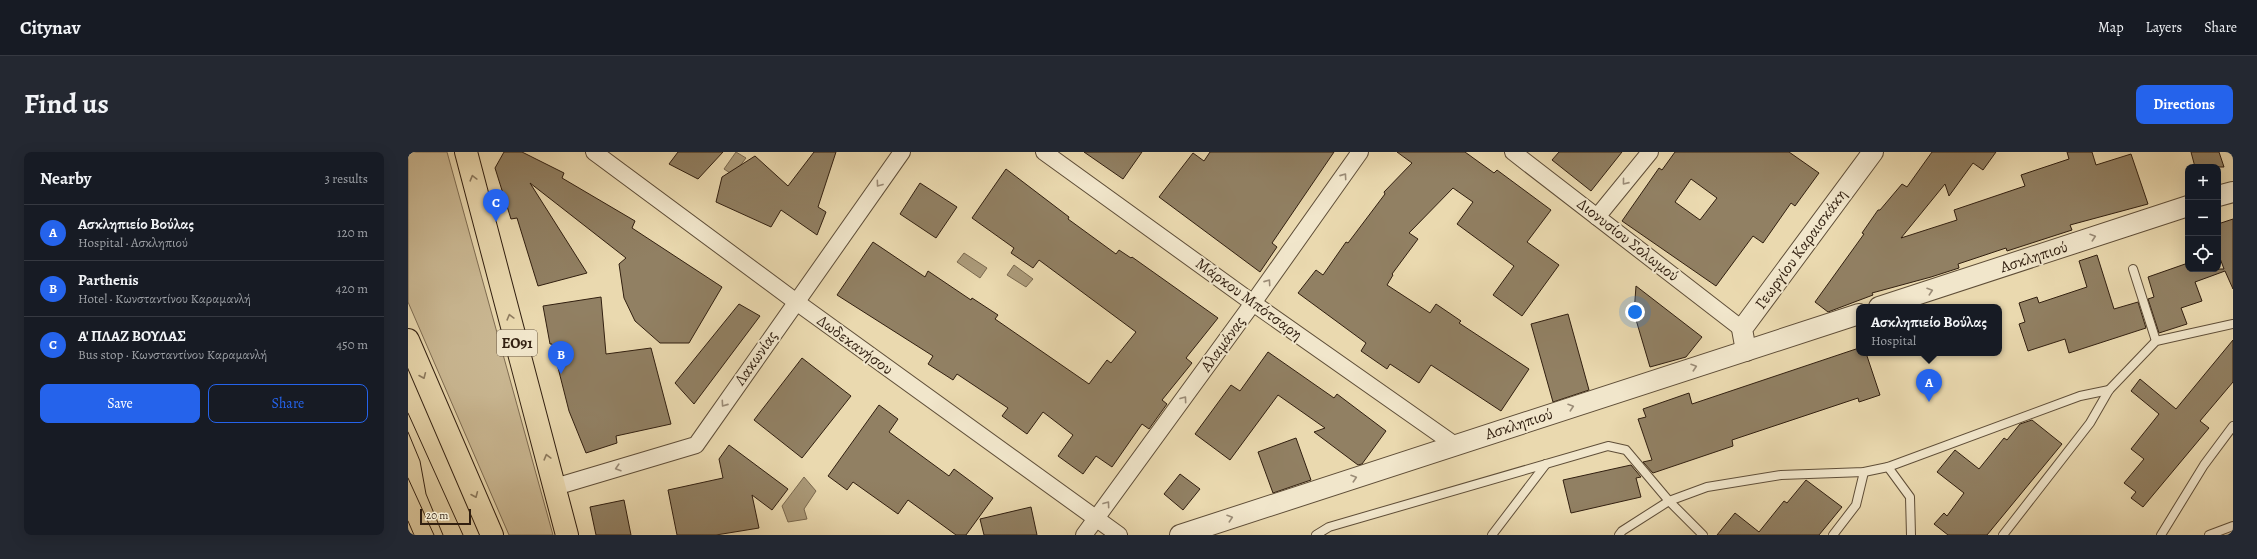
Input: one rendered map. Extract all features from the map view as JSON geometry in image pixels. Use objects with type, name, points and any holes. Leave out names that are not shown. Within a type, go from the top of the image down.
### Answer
[{"type":"highway","name":"ΕΟ91","points":[[466,152],[567,535]]},
{"type":"highway","points":[[408,340],[492,535]]},
{"type":"street","name":"Δωδεκανήσου","points":[[594,152],[795,301],[1119,535]]},
{"type":"street","name":"Λακωνίας","points":[[555,487],[696,445],[795,301],[902,152]]},
{"type":"street","name":"Μάρκου Μπότσαρη","points":[[1044,152],[1253,303],[1455,445]]},
{"type":"street","name":"Αλαμάνας","points":[[1084,535],[1253,303],[1360,152]]},
{"type":"street","name":"Διονυσίου Σολωμού","points":[[1513,152],[1742,329]]},
{"type":"street","points":[[1598,217],[1650,152]]},
{"type":"street","name":"Γεωργίου Καραισκάκη","points":[[1742,329],[1873,152]]},
{"type":"street","points":[[2221,195],[2233,192]]},
{"type":"street","name":"Ασκληπιού","points":[[1888,304],[2185,207]]},
{"type":"street","name":"Ασκληπιού","points":[[1180,535],[1856,315]]},
{"type":"street","points":[[1742,329],[1746,351]]},
{"type":"lane","points":[[2133,269],[2156,341]]},
{"type":"lane","points":[[2003,535],[2090,423],[2108,390],[2156,341],[2233,325]]},
{"type":"lane","points":[[1619,535],[1622,531],[1668,501],[1707,487],[1781,475],[1864,472],[1888,467],[2080,396],[2108,390]]},
{"type":"lane","points":[[2162,535],[2204,465],[2233,426]]},
{"type":"lane","points":[[1316,535],[1329,527],[1608,446],[1626,450],[1668,501],[1703,535]]},
{"type":"lane","points":[[1492,535],[1546,464]]},
{"type":"lane","points":[[1888,467],[1910,496],[1911,535]]},
{"type":"lane","points":[[1833,535],[1856,505],[1864,472]]},
{"type":"lane","points":[[2209,535],[2233,526]]},
{"type":"shaded area","points":[[408,152],[447,152],[553,535],[509,535],[408,302]]},
{"type":"shaded area","points":[[736,152],[746,158],[733,175],[724,169]]},
{"type":"shaded area","points":[[964,253],[987,268],[980,278],[957,262]]},
{"type":"shaded area","points":[[1014,265],[1033,279],[1026,287],[1007,275]]},
{"type":"shaded area","points":[[804,477],[816,491],[804,509],[807,519],[788,522],[782,506]]},
{"type":"building","points":[[504,152],[522,152],[564,173],[562,178],[635,221],[632,228],[722,287],[689,343],[660,343],[635,321],[624,298],[619,264],[626,258],[530,183],[587,273],[538,286],[517,218],[511,219],[495,168]]},
{"type":"building","points":[[678,152],[723,152],[698,179],[669,164]]},
{"type":"building","points":[[814,152],[836,152],[818,207],[826,212],[817,235],[781,210],[771,227],[716,202],[722,177],[755,156],[788,186]]},
{"type":"building","points":[[1084,152],[1142,152],[1123,179]]},
{"type":"building","points":[[1210,152],[1334,152],[1272,243],[1277,247],[1260,272],[1159,197],[1193,153],[1204,161]]},
{"type":"building","points":[[1397,152],[1465,152],[1494,173],[1497,170],[1551,210],[1527,242],[1559,265],[1522,316],[1493,295],[1514,266],[1457,224],[1473,202],[1453,188],[1409,233],[1418,239],[1392,274],[1393,275],[1387,285],[1430,313],[1436,304],[1461,321],[1459,323],[1529,369],[1501,411],[1431,365],[1419,383],[1390,364],[1387,369],[1361,351],[1366,343],[1298,293],[1316,270],[1323,275],[1346,242],[1348,243],[1385,194],[1384,192],[1412,163]]},
{"type":"building","points":[[1559,152],[1622,152],[1591,191],[1552,160]]},
{"type":"building","points":[[1675,152],[1789,152],[1819,173],[1795,206],[1791,203],[1763,243],[1753,236],[1716,286],[1622,221],[1659,168],[1662,170]],"holes":[[[1691,179],[1717,198],[1700,220],[1675,202]]]},
{"type":"building","points":[[1932,152],[1996,152],[1983,170],[1973,163],[1949,196],[1945,184],[1901,238],[1957,220],[1954,210],[2025,186],[2021,175],[2069,159],[2067,152],[2092,152],[2096,165],[2131,154],[2148,204],[2070,225],[2072,230],[2007,251],[2006,248],[1958,264],[1959,268],[1872,293],[1873,295],[1828,312],[1815,302],[1864,234],[1862,233],[1878,210],[1880,210],[1902,184],[1907,187]]},
{"type":"building","points":[[2191,152],[2219,152],[2224,167],[2221,167],[2221,164],[2194,164]]},
{"type":"building","points":[[1006,169],[1069,217],[1068,219],[1116,254],[1119,250],[1131,258],[1132,257],[1218,318],[1186,358],[1192,363],[1162,400],[1167,404],[1149,429],[1142,424],[1112,467],[1096,456],[1083,474],[1058,456],[1073,435],[1043,412],[1027,434],[1002,416],[1008,408],[957,374],[953,380],[928,364],[933,356],[837,295],[873,242],[925,277],[928,271],[971,300],[972,298],[998,315],[995,319],[1089,384],[1107,360],[1111,363],[1136,332],[1039,260],[1033,268],[1011,253],[1014,248],[972,218]]},
{"type":"building","points":[[920,183],[957,207],[936,238],[900,214]]},
{"type":"building","points":[[2233,219],[2233,289],[2225,271],[2195,282],[2202,301],[2181,308],[2187,324],[2159,333],[2148,299],[2154,297],[2148,277],[2185,264],[2185,272],[2221,272],[2221,269],[2224,269],[2221,261],[2221,223]]},
{"type":"building","points":[[2097,255],[2114,309],[2138,302],[2146,328],[2069,353],[2065,339],[2028,351],[2019,324],[2025,322],[2019,303],[2037,297],[2039,303],[2087,287],[2079,261]]},
{"type":"building","points":[[1636,286],[1702,337],[1686,357],[1650,367],[1634,313]]},
{"type":"building","points":[[601,297],[606,354],[651,348],[671,424],[616,436],[617,443],[586,453],[569,411],[552,344],[550,344],[543,306]]},
{"type":"building","points":[[739,304],[760,316],[694,404],[675,383]]},
{"type":"building","points":[[1568,314],[1589,390],[1553,402],[1531,324]]},
{"type":"building","points":[[2233,340],[2233,382],[2200,421],[2209,428],[2143,507],[2131,498],[2136,492],[2124,483],[2144,459],[2131,449],[2159,414],[2131,391],[2140,379],[2176,409]]},
{"type":"building","points":[[1856,349],[1856,356],[1867,356],[1880,395],[1859,402],[1858,398],[1732,440],[1733,446],[1653,473],[1643,462],[1652,460],[1638,419],[1646,417],[1643,409],[1689,393],[1692,404]]},
{"type":"building","points":[[1268,352],[1334,398],[1337,394],[1386,431],[1362,464],[1358,465],[1314,432],[1325,428],[1278,395],[1230,460],[1195,434],[1231,385],[1240,391]]},
{"type":"building","points":[[802,358],[851,396],[802,458],[754,420]]},
{"type":"building","points":[[879,405],[898,419],[889,432],[949,476],[954,469],[993,498],[966,535],[956,535],[908,500],[898,514],[853,482],[847,490],[828,476]]},
{"type":"building","points":[[2032,420],[2062,444],[1987,535],[1948,535],[1934,524],[1944,513],[1947,516],[1964,493],[1937,472],[1955,450],[1979,469],[2004,438],[2007,440],[2020,424]]},
{"type":"building","points":[[1296,438],[1311,480],[1273,493],[1258,452]]},
{"type":"building","points":[[729,445],[788,489],[772,510],[752,495],[759,528],[716,535],[677,535],[668,490],[723,478],[719,459]]},
{"type":"building","points":[[1631,465],[1641,477],[1636,478],[1641,497],[1571,513],[1563,480]]},
{"type":"building","points":[[1180,474],[1200,489],[1183,510],[1164,494]]},
{"type":"building","points":[[1806,480],[1842,507],[1819,535],[1717,535],[1735,513],[1759,532],[1784,501],[1787,503]]},
{"type":"building","points":[[624,500],[631,535],[596,535],[590,507]]},
{"type":"building","points":[[1031,507],[1037,535],[984,535],[980,519]]},
{"type":"tram line","points":[[408,413],[463,535]]},
{"type":"tram line","points":[[408,432],[420,461],[426,494],[443,535]]},
{"type":"tram line","points":[[408,478],[434,535]]},
{"type":"tram line","points":[[408,521],[414,535]]},
{"type":"place","name":"Α' ΠΛΑΖ ΒΟΥΛΑΣ","points":[[496,222]]},
{"type":"place","name":"Parthenis","points":[[561,374]]},
{"type":"place","name":"Ασκληπιείο Βούλας","points":[[1929,402]]}]
